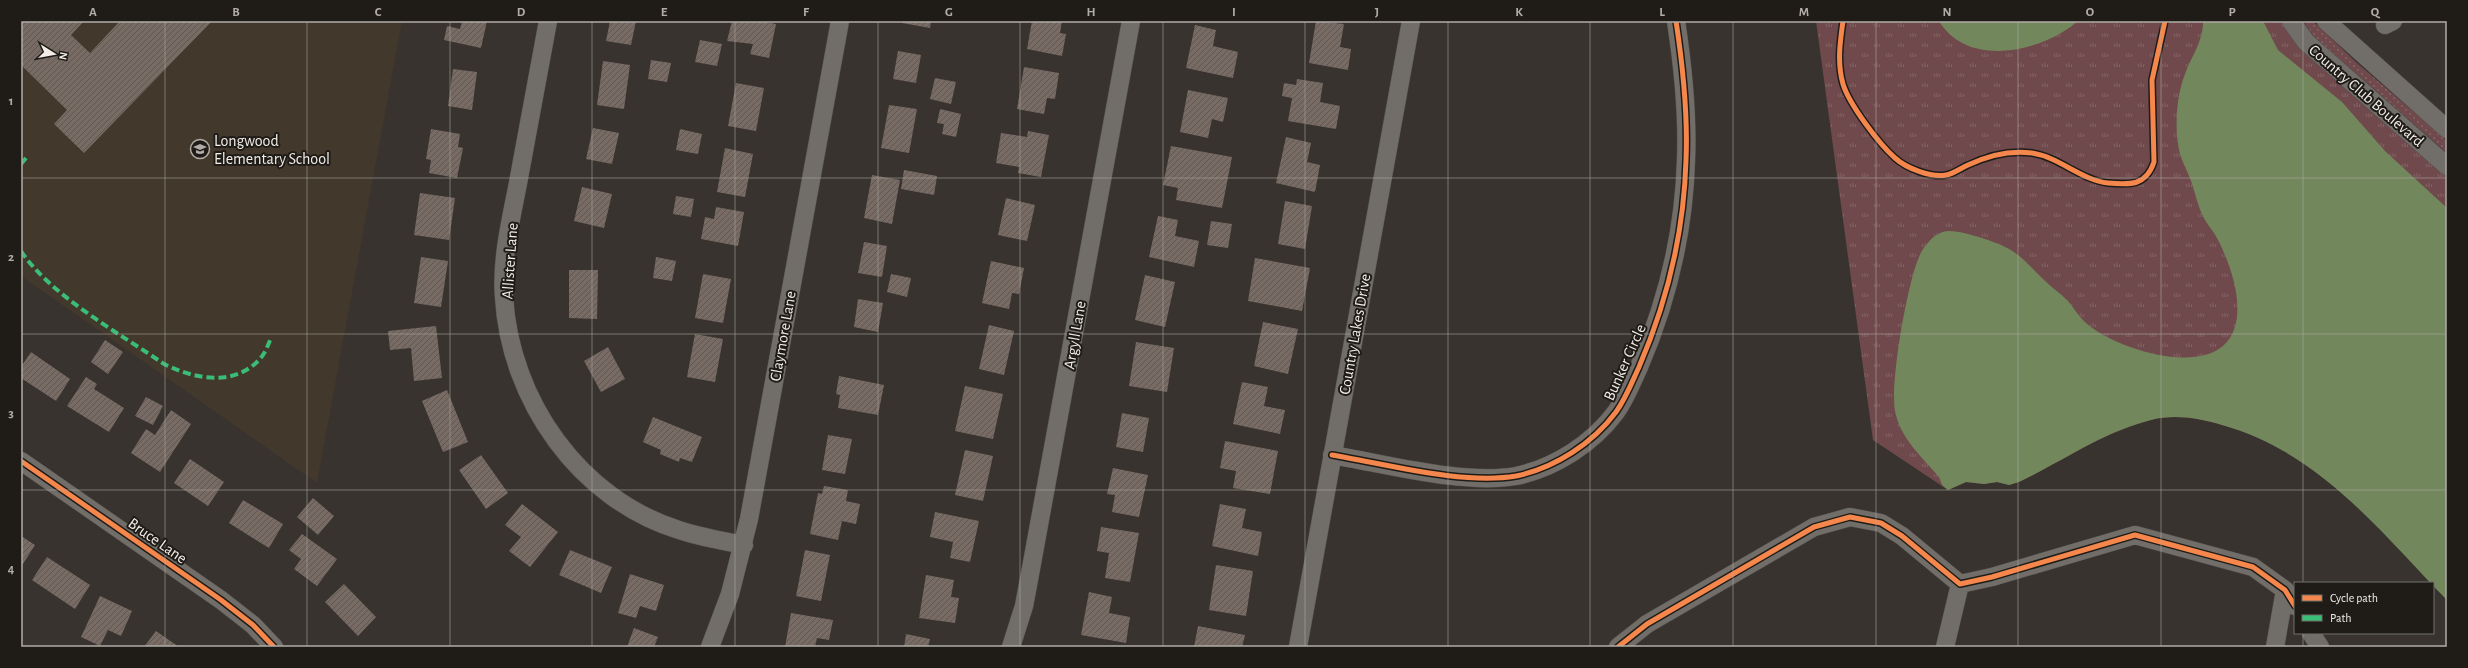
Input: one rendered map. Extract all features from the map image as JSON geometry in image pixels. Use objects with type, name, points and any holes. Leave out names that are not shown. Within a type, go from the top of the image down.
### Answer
[{"type":"street","name":"Allister Lane","points":[[548,21],[512,217],[504,277],[504,297],[508,330],[521,377],[537,412],[561,447],[587,476],[616,498],[657,521],[679,530],[744,545]]},
{"type":"street","name":"Claymore Lane","points":[[710,647],[730,594],[744,545],[840,21]]},
{"type":"street","name":"Argyll Lane","points":[[1011,647],[1028,587],[1131,21]]},
{"type":"street","name":"Country Lakes Drive","points":[[1298,647],[1411,21]]},
{"type":"street","name":"Bunker Circle","points":[[1332,455],[1463,477],[1498,478],[1533,471],[1561,459],[1585,443],[1617,410],[1628,391],[1649,343],[1667,286],[1677,243],[1686,159],[1686,106],[1676,21]]},
{"type":"street","name":"Country Club Boulevard","points":[[2291,21],[2306,42],[2447,166]]},
{"type":"street","name":"Country Club Boulevard","points":[[2326,21],[2447,129]]},
{"type":"street","name":"Bruce Lane","points":[[21,461],[221,600],[253,625],[274,647]]},
{"type":"street","points":[[1618,647],[1648,624],[1814,527],[1850,517],[1880,523],[1897,532],[1960,584]]},
{"type":"street","points":[[1960,584],[1992,577],[2135,535],[2253,567],[2285,590],[2294,604]]},
{"type":"street","points":[[1945,647],[1960,584]]},
{"type":"street","points":[[2275,647],[2285,590]]},
{"type":"street","points":[[2312,634],[2320,647]]},
{"type":"shaded area","name":"Longwood Elementary School","points":[[21,21],[402,21],[317,483],[21,276]]},
{"type":"shaded area","points":[[1939,21],[2078,21],[2063,32],[2045,41],[2006,51],[1986,50],[1968,46],[1952,36]]},
{"type":"shaded area","points":[[2203,21],[2263,21],[2278,50],[2342,102],[2385,151],[2447,208],[2447,600],[2434,586],[2434,582],[2430,582],[2373,522],[2319,475],[2289,454],[2257,438],[2222,425],[2204,420],[2178,417],[2151,420],[2133,425],[2100,439],[2019,482],[2009,485],[1997,482],[1984,484],[1966,482],[1948,490],[1942,485],[1939,477],[1912,447],[1898,421],[1895,411],[1894,397],[1895,379],[1897,357],[1909,289],[1921,252],[1935,236],[1944,232],[1953,231],[1970,234],[2010,249],[2022,258],[2068,301],[2086,323],[2114,341],[2153,354],[2173,357],[2192,357],[2209,354],[2223,346],[2231,335],[2236,323],[2236,294],[2233,279],[2229,264],[2217,237],[2205,220],[2200,209],[2180,154],[2177,135],[2178,103],[2182,83],[2199,42],[2203,28]]},
{"type":"green space","points":[[1816,21],[2281,21],[2300,46],[2447,177],[2447,600],[2434,586],[2434,582],[2430,582],[2373,522],[2319,474],[2289,454],[2257,437],[2222,425],[2178,417],[2151,420],[2133,425],[2100,439],[2019,482],[2009,485],[1997,482],[1984,484],[1966,482],[1948,490],[1873,440]]},
{"type":"green space","points":[[2303,21],[2313,21],[2357,63],[2443,137],[2447,141],[2447,153],[2314,37]]},
{"type":"building","points":[[21,21],[84,21],[71,35],[90,53],[120,21],[212,21],[84,153],[54,124],[67,110],[21,65]]},
{"type":"building","points":[[462,21],[487,21],[481,48],[444,40],[447,26],[460,29]]},
{"type":"building","points":[[610,21],[636,21],[631,45],[606,41]]},
{"type":"building","points":[[732,21],[759,21],[776,24],[769,58],[750,54],[753,44],[727,41]]},
{"type":"building","points":[[902,21],[931,21],[930,28],[902,23]]},
{"type":"building","points":[[1032,21],[1062,21],[1060,33],[1066,34],[1062,56],[1027,49]]},
{"type":"building","points":[[1316,21],[1344,24],[1340,47],[1351,49],[1348,70],[1309,63]]},
{"type":"building","points":[[1195,25],[1216,30],[1213,46],[1238,52],[1233,78],[1186,68]]},
{"type":"building","points":[[700,40],[722,44],[717,66],[695,62]]},
{"type":"building","points":[[898,51],[921,55],[916,83],[893,79]]},
{"type":"building","points":[[651,60],[671,63],[667,82],[648,79]]},
{"type":"building","points":[[603,61],[630,65],[624,109],[597,105]]},
{"type":"building","points":[[1024,67],[1059,73],[1055,99],[1047,98],[1044,114],[1017,109]]},
{"type":"building","points":[[453,69],[477,72],[472,110],[448,106]]},
{"type":"building","points":[[935,78],[956,82],[951,104],[930,99]]},
{"type":"building","points":[[1297,79],[1323,83],[1320,102],[1340,106],[1336,129],[1288,121],[1292,98],[1282,96],[1284,83],[1296,85]]},
{"type":"building","points":[[736,83],[764,88],[756,131],[728,126]]},
{"type":"building","points":[[1188,90],[1228,98],[1223,122],[1212,119],[1208,138],[1180,132]]},
{"type":"building","points":[[889,105],[917,109],[909,153],[881,148]]},
{"type":"building","points":[[940,109],[961,114],[956,137],[942,134],[944,124],[937,123]]},
{"type":"building","points":[[593,128],[619,133],[612,164],[586,159]]},
{"type":"building","points":[[431,129],[460,134],[458,147],[463,148],[457,178],[429,173],[431,160],[426,159]]},
{"type":"building","points":[[680,129],[702,134],[698,154],[676,150]]},
{"type":"building","points":[[1028,131],[1049,135],[1041,177],[1018,173],[1019,167],[996,163],[1001,133],[1027,137]]},
{"type":"building","points":[[1286,137],[1311,143],[1307,162],[1320,165],[1315,192],[1276,183]]},
{"type":"building","points":[[1171,146],[1232,157],[1222,208],[1176,200],[1178,188],[1163,185]]},
{"type":"building","points":[[725,148],[753,154],[745,197],[717,192]]},
{"type":"building","points":[[904,170],[937,176],[934,195],[901,189]]},
{"type":"building","points":[[872,175],[900,180],[892,224],[864,218]]},
{"type":"building","points":[[582,187],[612,194],[604,228],[574,221]]},
{"type":"building","points":[[420,193],[455,198],[449,240],[414,235]]},
{"type":"building","points":[[676,196],[694,199],[691,217],[673,214]]},
{"type":"building","points":[[1006,198],[1035,205],[1027,241],[998,235]]},
{"type":"building","points":[[1285,201],[1312,206],[1305,249],[1278,244]]},
{"type":"building","points":[[716,207],[744,212],[738,246],[701,239],[705,217],[714,219]]},
{"type":"building","points":[[1158,216],[1178,220],[1175,236],[1199,241],[1194,267],[1149,257]]},
{"type":"building","points":[[1211,221],[1232,224],[1228,248],[1207,245]]},
{"type":"building","points":[[864,242],[887,246],[882,277],[858,273]]},
{"type":"building","points":[[421,257],[448,261],[441,307],[414,303]]},
{"type":"building","points":[[656,257],[676,261],[672,281],[653,278]]},
{"type":"building","points":[[1255,258],[1310,268],[1302,311],[1248,301]]},
{"type":"building","points":[[991,261],[1024,268],[1019,294],[1012,293],[1009,309],[982,303]]},
{"type":"building","points":[[569,270],[598,270],[597,319],[569,318]]},
{"type":"building","points":[[703,274],[731,279],[723,323],[695,318]]},
{"type":"building","points":[[891,274],[911,278],[907,297],[887,292]]},
{"type":"building","points":[[1145,275],[1175,282],[1165,327],[1135,320]]},
{"type":"building","points":[[858,299],[883,303],[878,332],[854,327]]},
{"type":"building","points":[[1263,322],[1298,329],[1288,374],[1254,366]]},
{"type":"building","points":[[989,325],[1014,331],[1004,375],[979,369]]},
{"type":"building","points":[[436,326],[442,378],[414,381],[411,348],[390,350],[388,331]]},
{"type":"building","points":[[695,334],[723,339],[715,382],[687,377]]},
{"type":"building","points":[[105,340],[123,352],[108,374],[91,362]]},
{"type":"building","points":[[1136,342],[1174,348],[1167,392],[1129,386]]},
{"type":"building","points":[[608,347],[625,379],[601,392],[584,361]]},
{"type":"building","points":[[31,352],[70,379],[56,401],[21,378],[21,367]]},
{"type":"building","points":[[839,376],[884,385],[878,415],[838,408],[840,395],[836,394]]},
{"type":"building","points":[[86,377],[97,384],[94,389],[124,408],[109,432],[67,406]]},
{"type":"building","points":[[1242,382],[1268,387],[1264,406],[1285,410],[1280,434],[1233,424]]},
{"type":"building","points":[[965,386],[1003,394],[993,439],[955,431]]},
{"type":"building","points":[[447,390],[468,442],[443,452],[422,401]]},
{"type":"building","points":[[146,397],[163,406],[153,425],[135,416]]},
{"type":"building","points":[[171,410],[191,424],[160,472],[131,453],[146,429],[155,435]]},
{"type":"building","points":[[1122,413],[1149,418],[1143,452],[1116,447]]},
{"type":"building","points":[[653,417],[702,437],[692,462],[680,458],[679,462],[660,454],[661,450],[643,442]]},
{"type":"building","points":[[828,435],[852,439],[845,474],[822,470]]},
{"type":"building","points":[[1225,441],[1278,451],[1270,494],[1233,488],[1236,471],[1220,468]]},
{"type":"building","points":[[965,450],[993,456],[983,501],[955,495]]},
{"type":"building","points":[[481,455],[508,493],[486,509],[459,470]]},
{"type":"building","points":[[190,459],[224,482],[208,506],[174,483]]},
{"type":"building","points":[[1113,468],[1148,475],[1139,517],[1112,512],[1115,495],[1107,494]]},
{"type":"building","points":[[824,486],[848,490],[846,501],[860,504],[856,524],[842,521],[838,540],[810,534],[818,493],[822,494]]},
{"type":"building","points":[[313,498],[334,516],[318,535],[297,517]]},
{"type":"building","points":[[243,500],[283,524],[269,548],[229,523]]},
{"type":"building","points":[[522,504],[558,532],[530,567],[509,551],[521,537],[505,525]]},
{"type":"building","points":[[1220,504],[1246,509],[1242,528],[1262,532],[1258,556],[1212,546]]},
{"type":"building","points":[[935,512],[979,521],[970,562],[950,558],[953,542],[930,537]]},
{"type":"building","points":[[1101,527],[1139,533],[1130,582],[1105,578],[1109,553],[1097,551]]},
{"type":"building","points":[[302,534],[337,559],[317,586],[294,569],[301,559],[289,550]]},
{"type":"building","points":[[21,536],[35,545],[21,567]]},
{"type":"building","points":[[570,550],[612,567],[601,593],[559,575]]},
{"type":"building","points":[[805,550],[830,555],[821,601],[796,596]]},
{"type":"building","points":[[47,557],[90,585],[75,609],[32,580]]},
{"type":"building","points":[[1216,565],[1253,571],[1246,616],[1209,610]]},
{"type":"building","points":[[630,574],[664,585],[656,611],[640,606],[636,618],[618,613]]},
{"type":"building","points":[[926,575],[954,580],[951,597],[959,598],[955,623],[919,618]]},
{"type":"building","points":[[344,584],[376,617],[358,636],[325,602]]},
{"type":"building","points":[[1089,592],[1112,597],[1109,613],[1130,617],[1126,643],[1081,635]]},
{"type":"building","points":[[100,596],[132,611],[121,636],[108,630],[100,646],[81,637]]},
{"type":"building","points":[[791,613],[833,620],[829,640],[817,638],[815,647],[785,647]]},
{"type":"building","points":[[1198,626],[1245,635],[1242,647],[1194,647]]},
{"type":"building","points":[[634,628],[658,637],[654,647],[627,647]]},
{"type":"building","points":[[156,631],[179,647],[144,647]]},
{"type":"building","points":[[906,634],[930,639],[928,647],[904,647]]},
{"type":"marked path","points":[[21,164],[26,158]]},
{"type":"marked path","points":[[21,251],[34,268],[87,313],[164,364],[188,374],[213,378],[225,377],[249,369],[261,358],[271,338]]},
{"type":"cycle path","points":[[1332,455],[1449,476],[1472,478],[1516,476],[1545,467],[1572,453],[1596,434],[1620,407],[1639,367],[1666,292],[1678,240],[1682,213],[1685,187],[1686,107],[1676,21]]},
{"type":"cycle path","points":[[1843,21],[1840,45],[1840,68],[1846,92],[1858,113],[1888,152],[1900,162],[1912,169],[1926,174],[1940,176],[1949,174],[1991,156],[2024,152],[2042,155],[2098,181],[2123,184],[2130,184],[2142,180],[2147,176],[2154,162],[2152,80],[2165,21]]},
{"type":"cycle path","points":[[21,461],[221,600],[253,625],[274,647]]},
{"type":"cycle path","points":[[1618,647],[1647,624],[1814,527],[1850,517],[1881,523],[1902,536],[1960,584],[1992,577],[2135,535],[2253,567],[2285,590],[2294,604]]},
{"type":"place","name":"Longwood Elementary School","points":[[200,149]]}]
